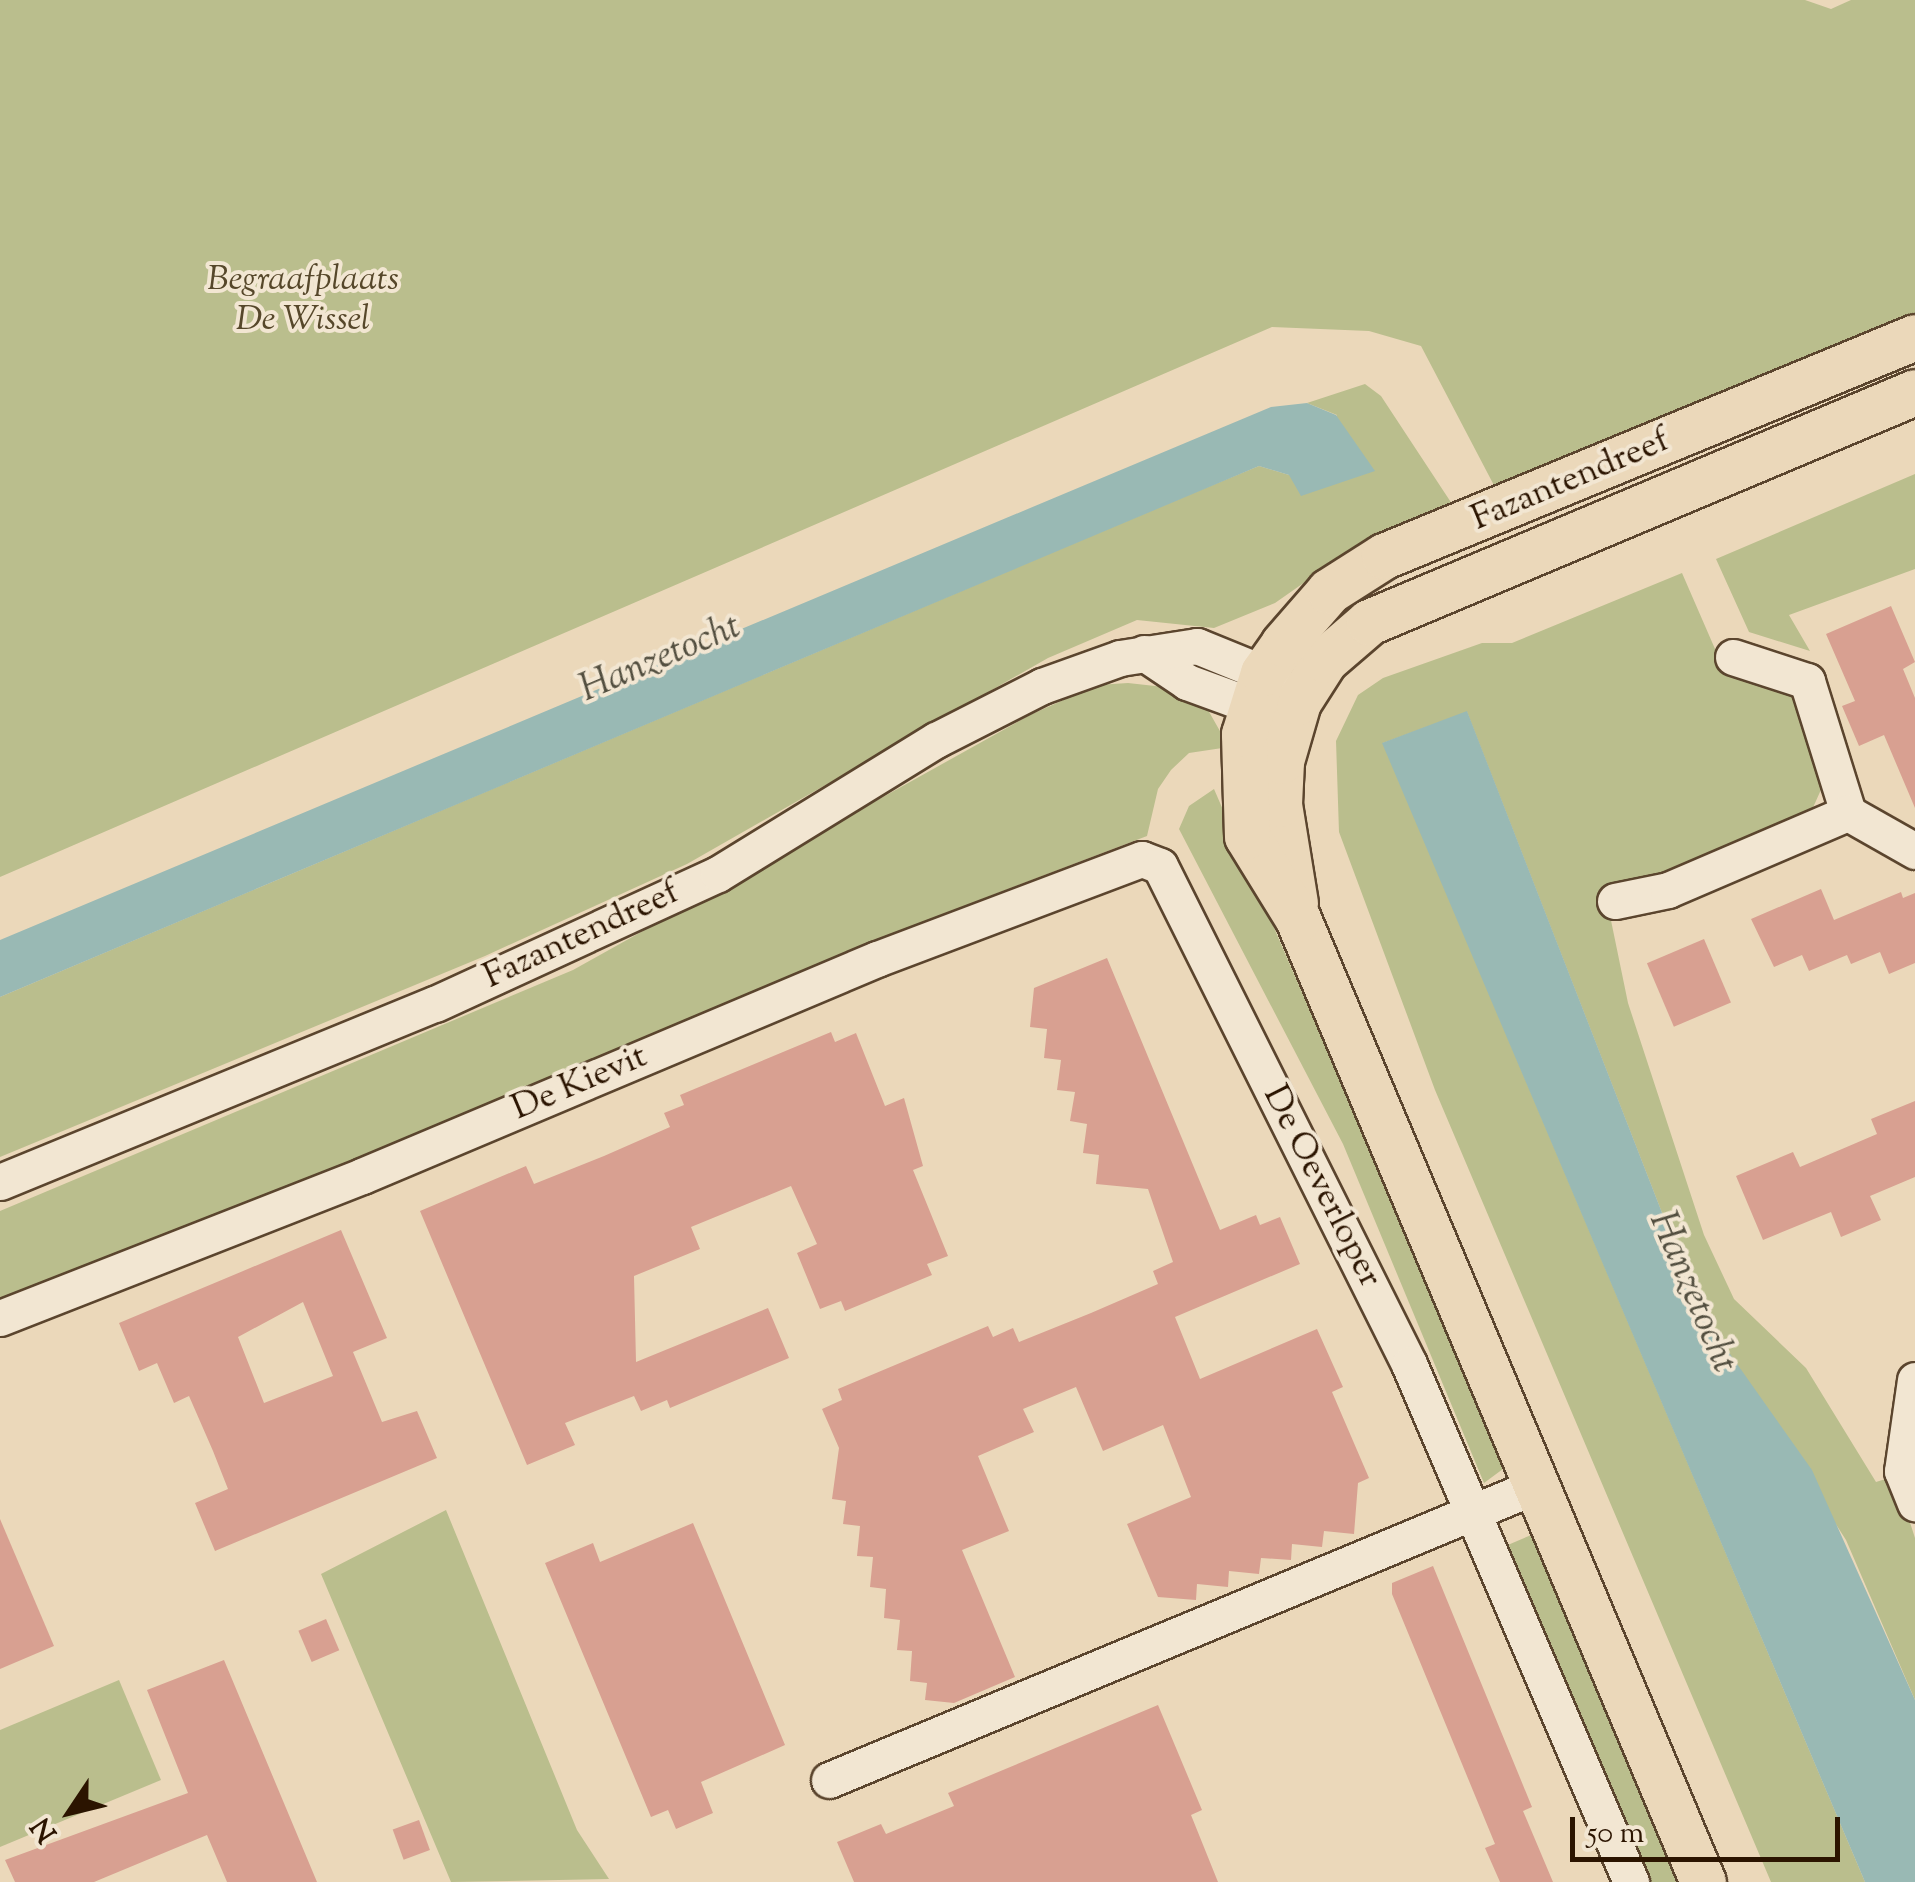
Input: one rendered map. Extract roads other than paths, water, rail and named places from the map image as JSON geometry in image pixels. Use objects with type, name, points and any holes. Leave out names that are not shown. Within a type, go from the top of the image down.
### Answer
[{"type":"main road","name":"Fazantendreef","points":[[1257,689],[1329,592],[1384,556],[1915,337]]},
{"type":"main road","name":"Fazantendreef","points":[[1298,702],[1325,660],[1369,622],[1915,392]]},
{"type":"main road","points":[[1257,689],[1244,734],[1247,836],[1298,919],[1703,1882]]},
{"type":"main road","points":[[1298,702],[1281,761],[1279,804],[1298,919]]},
{"type":"street","name":"Fazantendreef","points":[[0,1182],[435,1004],[700,882],[936,740],[1042,686],[1144,653],[1198,646],[1257,689],[1298,702]]},
{"type":"street","points":[[1732,657],[1807,681],[1848,812],[1915,851]]},
{"type":"street","points":[[1614,902],[1668,890],[1848,812]]},
{"type":"street","name":"De Kievit","points":[[0,1318],[362,1176],[877,959],[1142,859],[1160,866]]},
{"type":"street","name":"De Oeverloper","points":[[1160,866],[1409,1364],[1631,1882]]},
{"type":"street","points":[[1915,1380],[1902,1472],[1915,1503]]},
{"type":"street","points":[[829,1780],[1538,1485]]},
{"type":"water","points":[[1307,403],[1336,415],[1375,471],[1301,496],[1289,475],[1259,466],[0,997],[0,940],[1271,407]]},
{"type":"water","name":"Hanzetocht","points":[[1467,711],[1701,1313],[1812,1470],[1915,1700],[1915,1882],[1865,1882],[1382,743]]},
{"type":"park label","name":"Begraafplaats De Wissel","points":[[303,301]]}]
